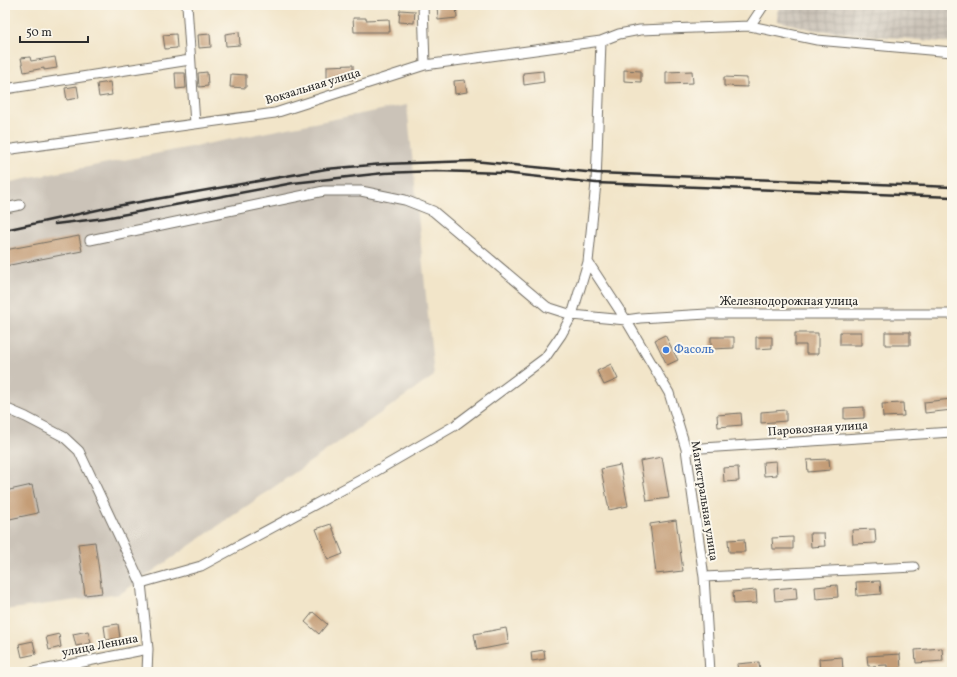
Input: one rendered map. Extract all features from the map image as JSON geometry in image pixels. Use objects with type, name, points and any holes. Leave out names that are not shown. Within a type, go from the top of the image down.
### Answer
[{"type":"street","points":[[187,5],[195,124]]},
{"type":"street","points":[[424,5],[424,65]]},
{"type":"street","points":[[750,26],[764,5]]},
{"type":"street","name":"Вокзальная улица","points":[[5,150],[275,113],[424,65],[601,41],[620,34],[640,30],[750,26],[817,40],[952,52]]},
{"type":"street","points":[[140,583],[202,566],[364,478],[454,426],[545,358],[562,335],[572,315],[588,262],[597,173],[601,41]]},
{"type":"street","points":[[5,89],[190,60]]},
{"type":"street","name":"Железнодорожная улица","points":[[90,240],[324,191],[361,191],[405,200],[433,211],[547,307],[572,315],[626,320],[707,314],[952,314]]},
{"type":"street","points":[[5,208],[20,205]]},
{"type":"street","name":"Магистральная улица","points":[[588,262],[626,320],[669,393],[686,450],[704,577],[710,672]]},
{"type":"street","points":[[5,408],[64,437],[79,451],[140,583],[148,649],[147,672]]},
{"type":"street","name":"Паровозная улица","points":[[686,450],[952,432]]},
{"type":"street","points":[[704,577],[914,567]]},
{"type":"street","name":"улица Ленина","points":[[33,672],[148,649]]},
{"type":"shaded area","points":[[781,5],[952,5],[952,43],[815,30],[778,21],[777,12]]},
{"type":"shaded area","points":[[407,105],[434,376],[120,594],[5,610],[5,183]]},
{"type":"building","points":[[437,5],[456,5],[457,18],[438,20]]},
{"type":"building","points":[[400,10],[415,11],[414,23],[399,22]]},
{"type":"building","points":[[353,18],[366,18],[366,20],[389,19],[390,32],[354,32]]},
{"type":"building","points":[[239,32],[240,45],[226,46],[225,34]]},
{"type":"building","points":[[176,34],[177,48],[165,49],[163,35]]},
{"type":"building","points":[[210,34],[211,47],[199,48],[198,35]]},
{"type":"building","points":[[30,57],[31,61],[55,57],[57,68],[44,70],[44,68],[24,72],[21,58]]},
{"type":"building","points":[[353,65],[353,80],[327,80],[327,66]]},
{"type":"building","points":[[624,70],[641,71],[641,82],[624,81]]},
{"type":"building","points":[[543,71],[544,82],[524,85],[523,73]]},
{"type":"building","points":[[692,71],[693,83],[666,84],[666,72]]},
{"type":"building","points":[[207,72],[208,86],[199,87],[198,73]]},
{"type":"building","points":[[175,73],[185,73],[186,88],[176,89]]},
{"type":"building","points":[[231,74],[246,75],[246,88],[230,87]]},
{"type":"building","points":[[724,77],[747,78],[747,87],[724,86]]},
{"type":"building","points":[[465,80],[467,92],[455,94],[454,81]]},
{"type":"building","points":[[110,82],[112,95],[99,97],[97,84]]},
{"type":"building","points":[[77,86],[79,98],[67,100],[65,88]]},
{"type":"building","points":[[79,236],[82,251],[5,266],[5,250]]},
{"type":"building","points":[[840,332],[861,332],[861,345],[840,345]]},
{"type":"building","points":[[885,332],[910,332],[910,345],[885,345]]},
{"type":"building","points":[[795,333],[818,333],[818,354],[806,354],[806,345],[795,345]]},
{"type":"building","points":[[665,335],[678,360],[667,365],[655,340]]},
{"type":"building","points":[[711,337],[734,337],[734,348],[711,349]]},
{"type":"building","points":[[756,337],[772,337],[772,348],[756,349]]},
{"type":"building","points":[[611,364],[618,379],[604,385],[597,371]]},
{"type":"building","points":[[952,399],[952,410],[925,413],[924,402]]},
{"type":"building","points":[[903,403],[904,416],[883,417],[882,404]]},
{"type":"building","points":[[864,407],[864,418],[844,419],[844,408]]},
{"type":"building","points":[[786,410],[786,421],[761,423],[761,412]]},
{"type":"building","points":[[741,413],[742,425],[718,427],[717,415]]},
{"type":"building","points":[[662,457],[669,498],[647,501],[640,461]]},
{"type":"building","points":[[829,459],[830,470],[808,472],[807,460]]},
{"type":"building","points":[[776,461],[777,475],[764,476],[763,462]]},
{"type":"building","points":[[620,465],[628,506],[609,510],[601,469]]},
{"type":"building","points":[[738,467],[739,481],[724,482],[723,468]]},
{"type":"building","points":[[32,485],[38,513],[5,520],[5,491]]},
{"type":"building","points":[[676,520],[683,571],[656,574],[650,524]]},
{"type":"building","points":[[331,524],[343,554],[328,560],[316,529]]},
{"type":"building","points":[[875,529],[876,543],[853,544],[852,530]]},
{"type":"building","points":[[810,533],[824,533],[825,546],[811,547]]},
{"type":"building","points":[[793,537],[793,549],[773,549],[772,538]]},
{"type":"building","points":[[744,539],[745,552],[729,552],[728,540]]},
{"type":"building","points":[[95,542],[102,593],[85,595],[78,544]]},
{"type":"building","points":[[880,581],[881,594],[857,596],[856,582]]},
{"type":"building","points":[[837,585],[838,597],[816,599],[815,587]]},
{"type":"building","points":[[796,587],[797,599],[775,601],[774,589]]},
{"type":"building","points":[[756,590],[757,603],[734,604],[733,592]]},
{"type":"building","points":[[313,612],[327,624],[319,634],[305,622]]},
{"type":"building","points":[[118,624],[120,638],[106,640],[104,626]]},
{"type":"building","points":[[506,628],[509,644],[477,650],[474,634]]},
{"type":"building","points":[[88,631],[91,643],[76,646],[73,634]]},
{"type":"building","points":[[59,634],[61,647],[49,650],[46,637]]},
{"type":"building","points":[[33,641],[36,654],[22,657],[19,644]]},
{"type":"building","points":[[942,648],[943,661],[916,663],[915,650]]},
{"type":"building","points":[[544,650],[545,659],[532,661],[531,652]]},
{"type":"building","points":[[900,654],[901,670],[887,671],[887,665],[868,666],[867,656]]},
{"type":"building","points":[[842,657],[843,670],[820,672],[819,659]]},
{"type":"building","points":[[759,662],[760,672],[738,672],[737,664]]},
{"type":"railway","points":[[5,230],[111,207],[326,169],[383,164],[473,161],[597,173],[952,187]]},
{"type":"railway","points":[[55,224],[105,218],[293,183],[384,173],[436,171],[503,173],[596,183],[952,197]]},
{"type":"place","name":"Фасоль","points":[[666,350]]}]
